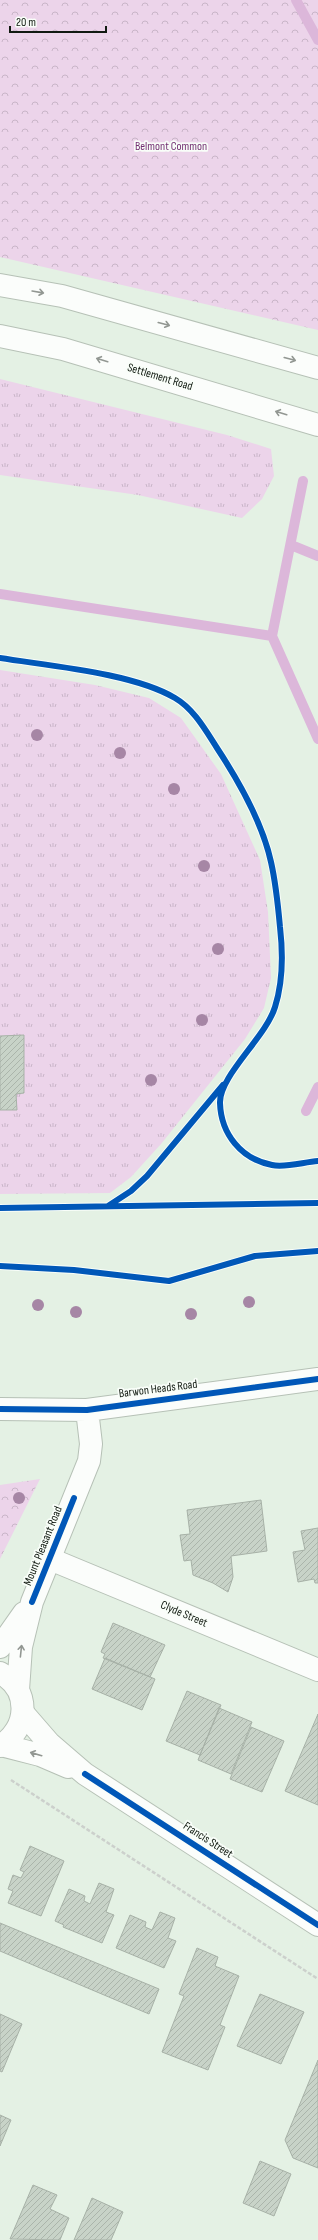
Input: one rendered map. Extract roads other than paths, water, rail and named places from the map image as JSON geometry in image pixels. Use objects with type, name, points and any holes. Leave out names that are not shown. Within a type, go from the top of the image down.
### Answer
[{"type":"main road","points":[[0,285],[62,296],[318,368]]},
{"type":"main road","name":"Settlement Road","points":[[0,336],[63,348],[318,425]]},
{"type":"main road","name":"Barwon Heads Road","points":[[0,1409],[87,1410],[318,1379]]},
{"type":"main road","name":"Mount Pleasant Road","points":[[23,1713],[22,1701],[18,1690],[21,1648],[32,1602],[89,1461],[91,1444],[87,1410]]},
{"type":"main road","name":"Clyde Street","points":[[50,1559],[318,1670]]},
{"type":"main road","name":"Mount Pleasant Road","points":[[0,1647],[32,1602]]},
{"type":"main road","points":[[0,1673],[11,1680],[18,1690]]},
{"type":"main road","points":[[0,1745],[11,1738],[18,1728],[23,1713]]},
{"type":"main road","name":"Francis Street","points":[[23,1713],[46,1739],[85,1774],[318,1924]]},
{"type":"main road","name":"Francis Street","points":[[0,1745],[40,1755],[85,1774]]},
{"type":"waterway","points":[[296,0],[318,40]]},
{"type":"waterway","points":[[0,594],[272,636],[303,481]]},
{"type":"waterway","points":[[291,545],[318,556]]},
{"type":"waterway","points":[[272,636],[318,739]]},
{"type":"waterway","points":[[306,1111],[318,1087]]},
{"type":"park label","name":"Belmont Common","points":[[171,146]]}]
